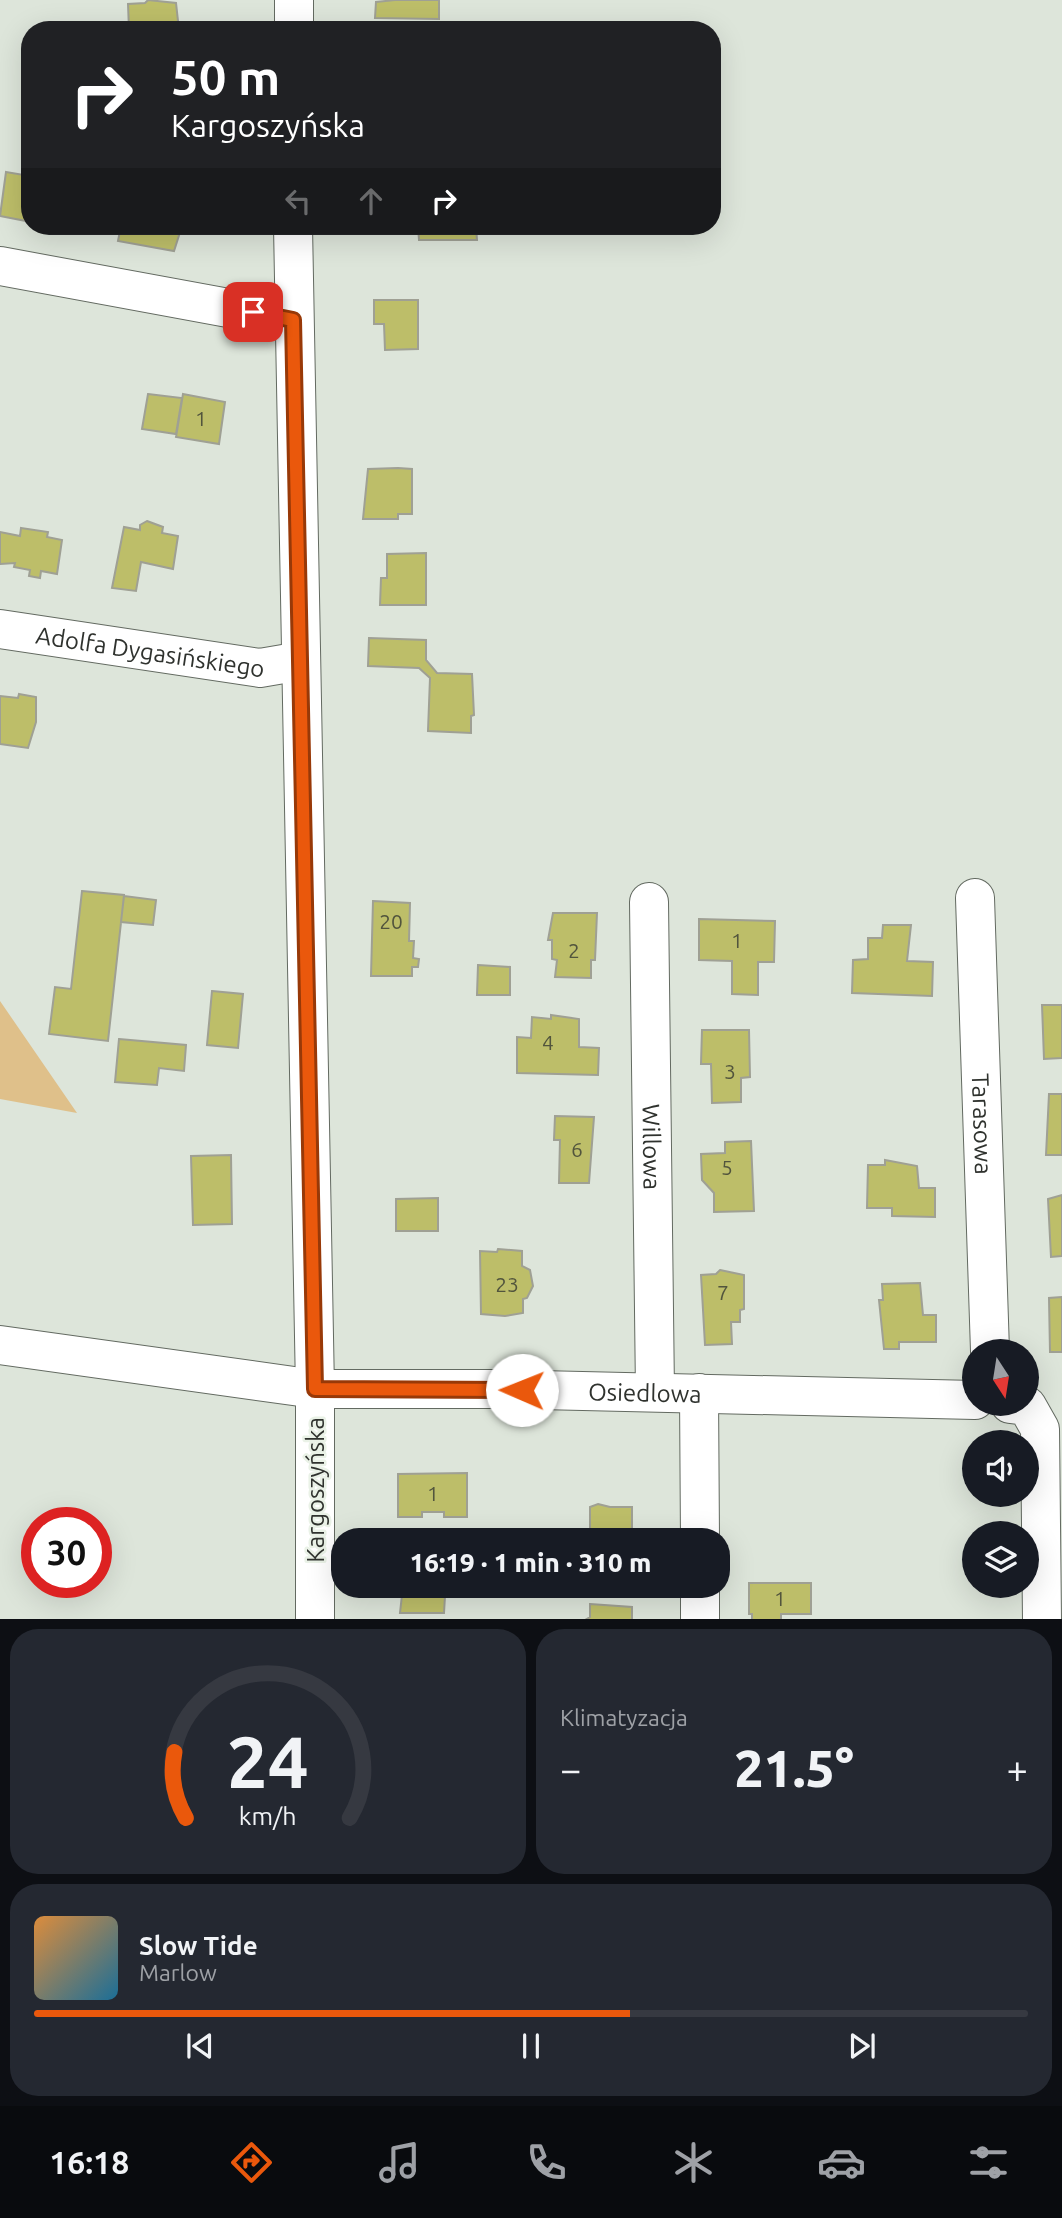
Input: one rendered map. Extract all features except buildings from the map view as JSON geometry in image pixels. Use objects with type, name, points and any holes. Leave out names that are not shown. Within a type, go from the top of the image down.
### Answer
[{"type":"street","points":[[294,0],[294,21]]},
{"type":"street","name":"Kargoszyńska","points":[[293,235],[315,1389],[315,1619]]},
{"type":"street","points":[[0,267],[293,320]]},
{"type":"street","name":"Adolfa Dygasińskiego","points":[[0,629],[260,668],[301,661]]},
{"type":"street","name":"Tarasowa","points":[[975,898],[990,1339]]},
{"type":"street","name":"Willowa","points":[[649,902],[656,1392]]},
{"type":"street","name":"Osiedlowa","points":[[0,1345],[315,1389],[656,1392],[962,1400]]},
{"type":"street","points":[[699,1393],[700,1528]]},
{"type":"street","points":[[1033,1416],[1040,1429],[1053,1516],[1042,1619]]},
{"type":"street","points":[[700,1598],[700,1619]]},
{"type":"shaded area","points":[[0,1001],[77,1113],[0,1099]]},
{"type":"route","points":[[253,312],[293,320],[315,1389],[522,1390]]}]
